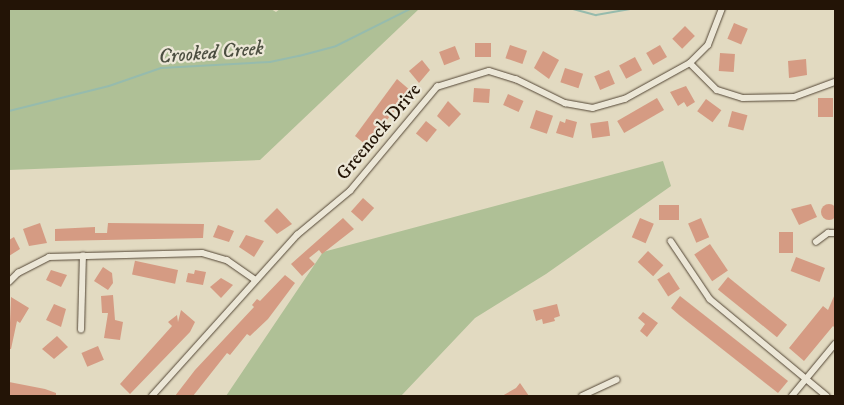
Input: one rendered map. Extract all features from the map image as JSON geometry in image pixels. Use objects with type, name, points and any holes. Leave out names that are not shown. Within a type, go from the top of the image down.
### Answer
[{"type":"street","name":"Greenock Drive","points":[[152,396],[297,235],[350,191],[437,88],[489,71],[516,79],[565,103],[593,108],[625,99],[690,63],[708,45],[722,9]]},
{"type":"street","points":[[690,63],[717,90],[743,98],[794,97],[835,82]]},
{"type":"street","points":[[816,242],[828,233],[835,233]]},
{"type":"street","points":[[671,241],[710,299],[827,396]]},
{"type":"street","points":[[9,282],[18,273],[49,256],[202,253],[227,260],[256,280]]},
{"type":"street","points":[[81,330],[83,256]]},
{"type":"street","points":[[792,396],[835,344]]},
{"type":"street","points":[[582,396],[616,380]]},
{"type":"green space","points":[[9,9],[271,9],[276,12],[280,9],[419,9],[260,160],[9,170]]},
{"type":"green space","points":[[663,161],[671,186],[546,274],[475,318],[401,396],[226,396],[323,252]]},
{"type":"building","points":[[734,23],[748,29],[741,45],[727,39]]},
{"type":"building","points":[[685,26],[695,36],[682,49],[672,39]]},
{"type":"building","points":[[475,43],[491,43],[491,57],[475,57]]},
{"type":"building","points":[[510,45],[527,51],[522,64],[505,58]]},
{"type":"building","points":[[660,45],[667,57],[653,65],[646,53]]},
{"type":"building","points":[[455,46],[460,59],[444,65],[439,52]]},
{"type":"building","points":[[543,51],[559,60],[549,79],[534,68]]},
{"type":"building","points":[[720,53],[735,54],[734,72],[719,71]]},
{"type":"building","points":[[635,57],[642,70],[626,79],[619,65]]},
{"type":"building","points":[[806,59],[807,75],[789,78],[788,61]]},
{"type":"building","points":[[422,60],[430,70],[419,83],[409,71]]},
{"type":"building","points":[[565,68],[583,74],[578,88],[560,82]]},
{"type":"building","points":[[609,70],[615,84],[600,90],[594,76]]},
{"type":"building","points":[[397,79],[411,91],[366,145],[355,136]]},
{"type":"building","points":[[686,86],[695,102],[687,107],[684,102],[678,106],[670,92]]},
{"type":"building","points":[[474,88],[490,89],[489,103],[473,102]]},
{"type":"building","points":[[508,94],[524,101],[519,112],[503,105]]},
{"type":"building","points":[[657,98],[664,110],[624,133],[617,121]]},
{"type":"building","points":[[818,98],[833,98],[833,117],[818,117]]},
{"type":"building","points":[[706,99],[721,110],[713,122],[697,111]]},
{"type":"building","points":[[448,101],[461,114],[449,127],[437,116]]},
{"type":"building","points":[[536,110],[553,116],[547,134],[530,128]]},
{"type":"building","points":[[732,111],[747,115],[743,131],[728,126]]},
{"type":"building","points":[[566,119],[577,122],[573,138],[556,133],[560,121],[565,123]]},
{"type":"building","points":[[426,121],[437,130],[427,142],[416,133]]},
{"type":"building","points":[[608,121],[610,136],[592,138],[590,124]]},
{"type":"building","points":[[363,198],[374,208],[362,221],[351,211]]},
{"type":"building","points":[[811,204],[817,217],[799,225],[791,209]]},
{"type":"building","points":[[829,204],[835,206],[837,212],[835,218],[829,220],[823,218],[821,212],[823,206]]},
{"type":"building","points":[[659,205],[679,205],[679,220],[659,220]]},
{"type":"building","points":[[277,208],[292,224],[277,234],[264,221]]},
{"type":"building","points":[[343,218],[354,229],[322,254],[319,250],[309,258],[315,264],[302,276],[291,264]]},
{"type":"building","points":[[640,218],[654,224],[646,243],[632,237]]},
{"type":"building","points":[[701,218],[709,237],[696,243],[688,223]]},
{"type":"building","points":[[40,223],[47,243],[29,246],[23,229]]},
{"type":"building","points":[[108,223],[204,224],[203,238],[55,241],[55,229],[95,227],[95,233],[107,233]]},
{"type":"building","points":[[218,225],[234,231],[229,242],[213,237]]},
{"type":"building","points":[[779,232],[793,232],[793,253],[779,253]]},
{"type":"building","points":[[246,235],[264,241],[254,257],[239,247]]},
{"type":"building","points":[[14,237],[20,249],[9,256],[9,240]]},
{"type":"building","points":[[710,244],[728,271],[712,281],[694,255]]},
{"type":"building","points":[[648,251],[663,265],[653,276],[638,262]]},
{"type":"building","points":[[796,257],[825,268],[820,282],[791,271]]},
{"type":"building","points":[[135,261],[178,270],[175,284],[132,275]]},
{"type":"building","points":[[103,267],[112,273],[113,283],[108,290],[94,281]]},
{"type":"building","points":[[51,270],[67,275],[61,287],[46,280]]},
{"type":"building","points":[[195,270],[206,272],[203,285],[186,282],[188,273],[194,274]]},
{"type":"building","points":[[669,272],[680,289],[668,296],[657,280]]},
{"type":"building","points":[[285,275],[295,283],[268,319],[250,336],[247,334],[230,355],[227,353],[193,396],[175,396],[195,370],[254,307],[252,305],[257,299],[260,301]]},
{"type":"building","points":[[728,277],[787,325],[777,337],[718,289]]},
{"type":"building","points":[[221,278],[233,285],[221,298],[210,287]]},
{"type":"building","points":[[835,294],[835,328],[833,326],[804,361],[789,348],[823,306],[828,310]]},
{"type":"building","points":[[113,295],[115,320],[123,322],[120,340],[104,338],[108,313],[102,313],[101,296]]},
{"type":"building","points":[[680,296],[788,381],[778,393],[671,308]]},
{"type":"building","points":[[11,297],[29,308],[20,323],[17,321],[11,349],[9,349]]},
{"type":"building","points":[[54,304],[66,309],[61,327],[46,320]]},
{"type":"building","points":[[557,304],[560,316],[554,318],[555,321],[543,324],[542,319],[536,321],[533,310]]},
{"type":"building","points":[[181,310],[195,322],[190,332],[130,394],[120,384],[172,326],[168,322],[177,315],[178,322]]},
{"type":"building","points":[[643,312],[658,323],[647,337],[640,331],[645,324],[638,318]]},
{"type":"building","points":[[57,336],[68,347],[54,359],[42,349]]},
{"type":"building","points":[[98,346],[104,360],[87,367],[81,353]]},
{"type":"building","points":[[9,382],[45,389],[56,393],[56,396],[9,396]]},
{"type":"building","points":[[520,383],[529,396],[502,396],[516,388]]},
{"type":"waterway","name":"Crooked Creek","points":[[9,111],[109,86],[161,68],[270,62],[299,56],[336,46],[410,9]]},
{"type":"waterway","name":"Crooked Creek","points":[[573,9],[596,15],[631,9]]}]
